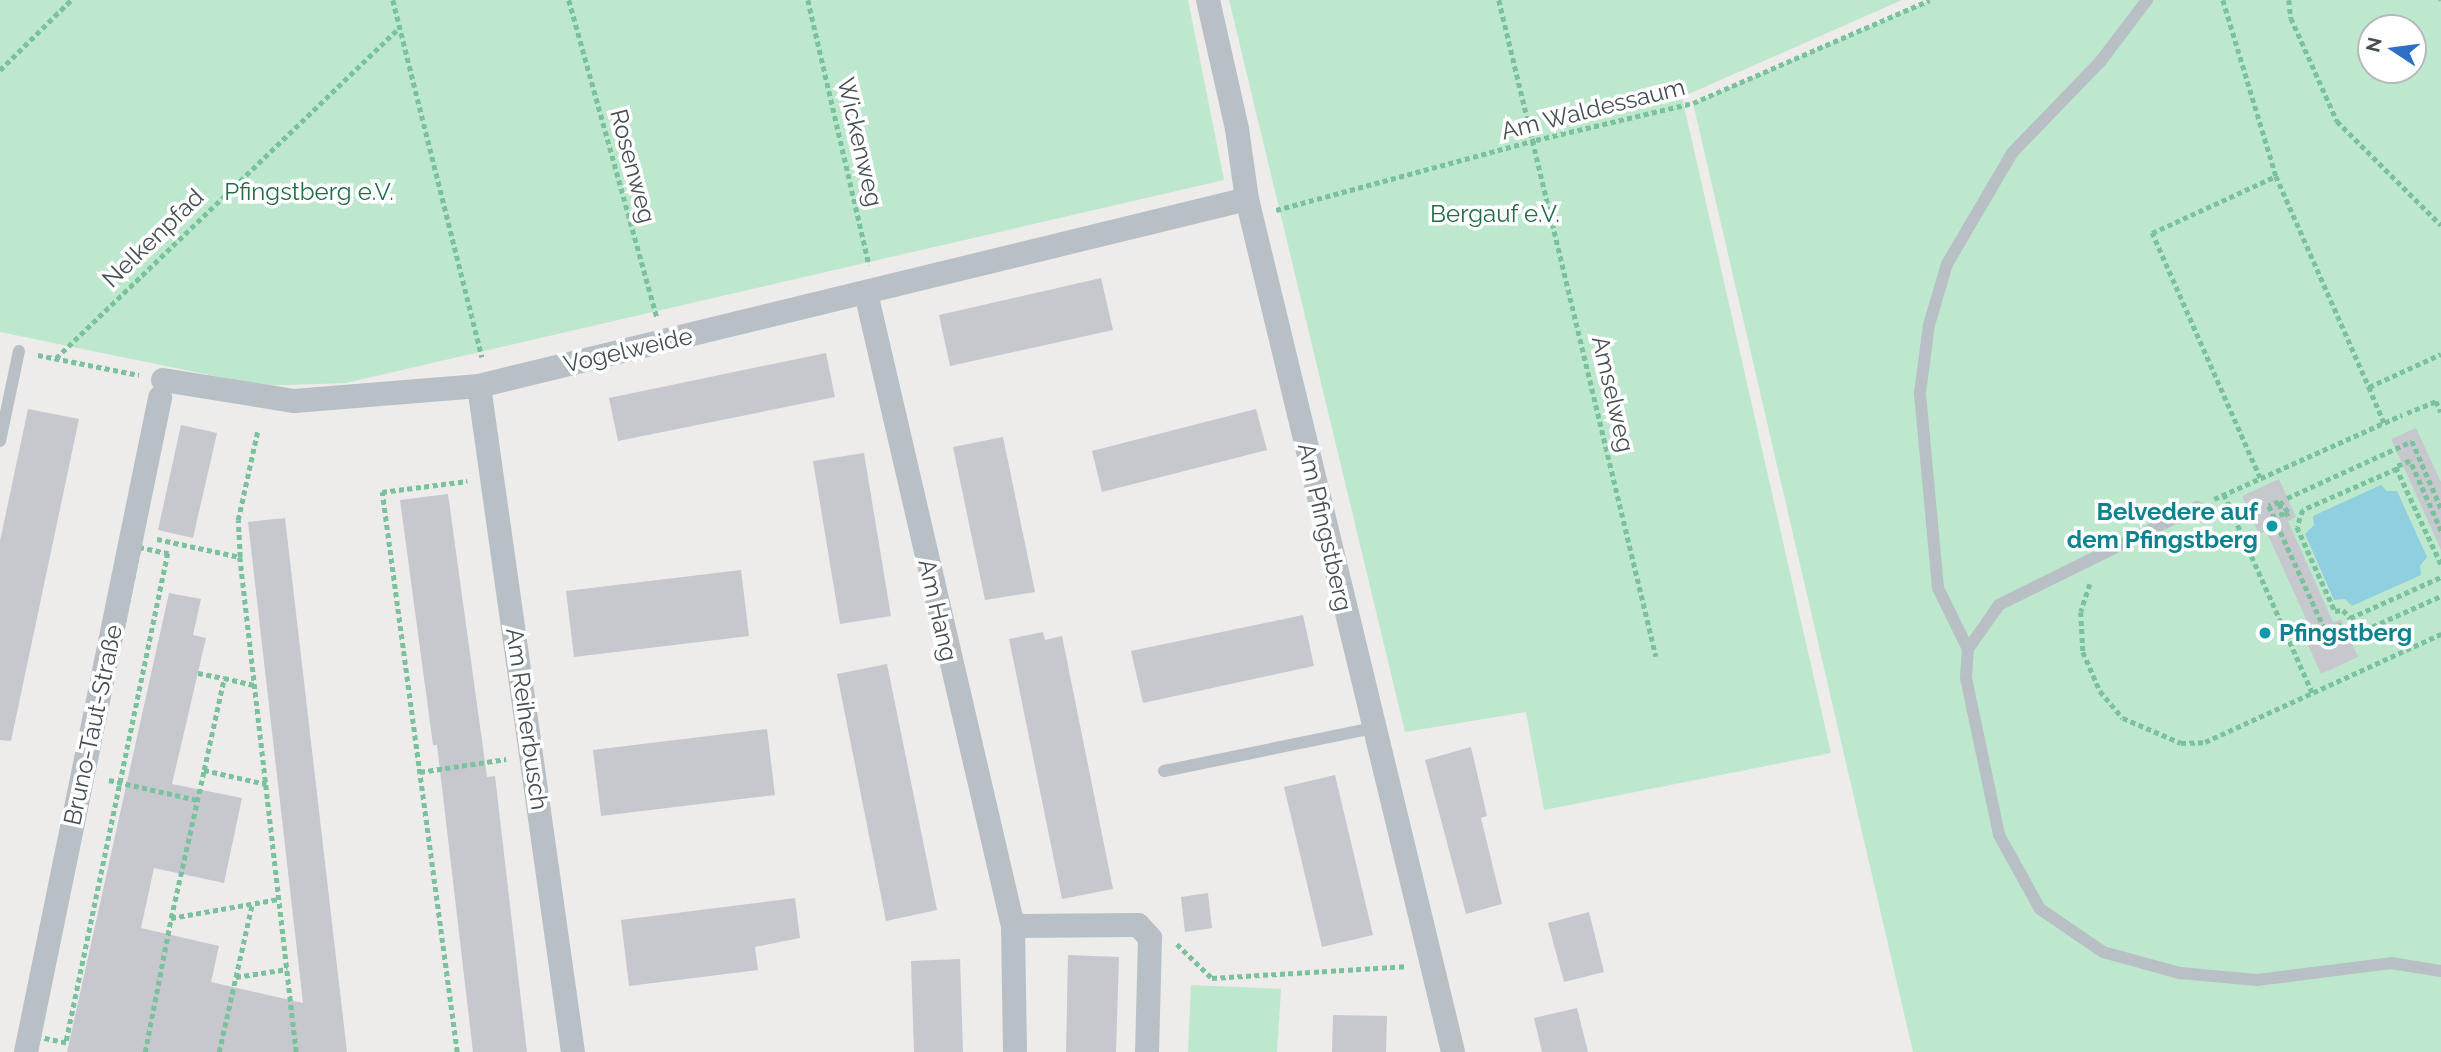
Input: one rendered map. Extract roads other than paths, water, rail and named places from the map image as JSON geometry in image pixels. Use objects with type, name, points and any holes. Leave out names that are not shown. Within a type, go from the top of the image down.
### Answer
[{"type":"street","name":"Am Pfingstberg","points":[[1208,0],[1237,129],[1249,208],[1452,1052]]},
{"type":"street","name":"Vogelweide","points":[[162,389],[294,401],[479,386],[866,293],[1249,208]]},
{"type":"street","name":"Am Hang","points":[[866,293],[1013,926],[1016,1052]]},
{"type":"street","name":"Am Reiherbusch","points":[[479,386],[573,1052]]},
{"type":"street","name":"Bruno-Taut-Straße","points":[[26,1052],[162,389]]},
{"type":"street","points":[[1013,926],[1138,925],[1150,938],[1147,1052]]},
{"type":"lane","points":[[2147,0],[2100,62],[2012,153],[1947,264],[1929,325],[1920,393],[1938,588],[1968,649],[1966,678],[1999,835],[2040,909],[2103,952],[2180,973],[2257,980],[2391,963],[2441,971]]},
{"type":"lane","points":[[0,441],[19,351]]},
{"type":"lane","points":[[1968,649],[1999,605],[2107,549],[2197,507]]},
{"type":"lane","points":[[1164,771],[1373,728]]},
{"type":"water","points":[[2381,485],[2387,491],[2397,491],[2427,557],[2420,566],[2421,575],[2352,606],[2345,599],[2334,600],[2305,534],[2314,525],[2313,516]]},
{"type":"place","name":"Belvedere auf dem Pfingstberg","points":[[2272,526]]},
{"type":"place","name":"Pfingstberg","points":[[2265,633]]},
{"type":"park label","name":"Pfingstberg e.V.","points":[[309,192]]},
{"type":"park label","name":"Bergauf e.V.","points":[[1495,214]]}]
